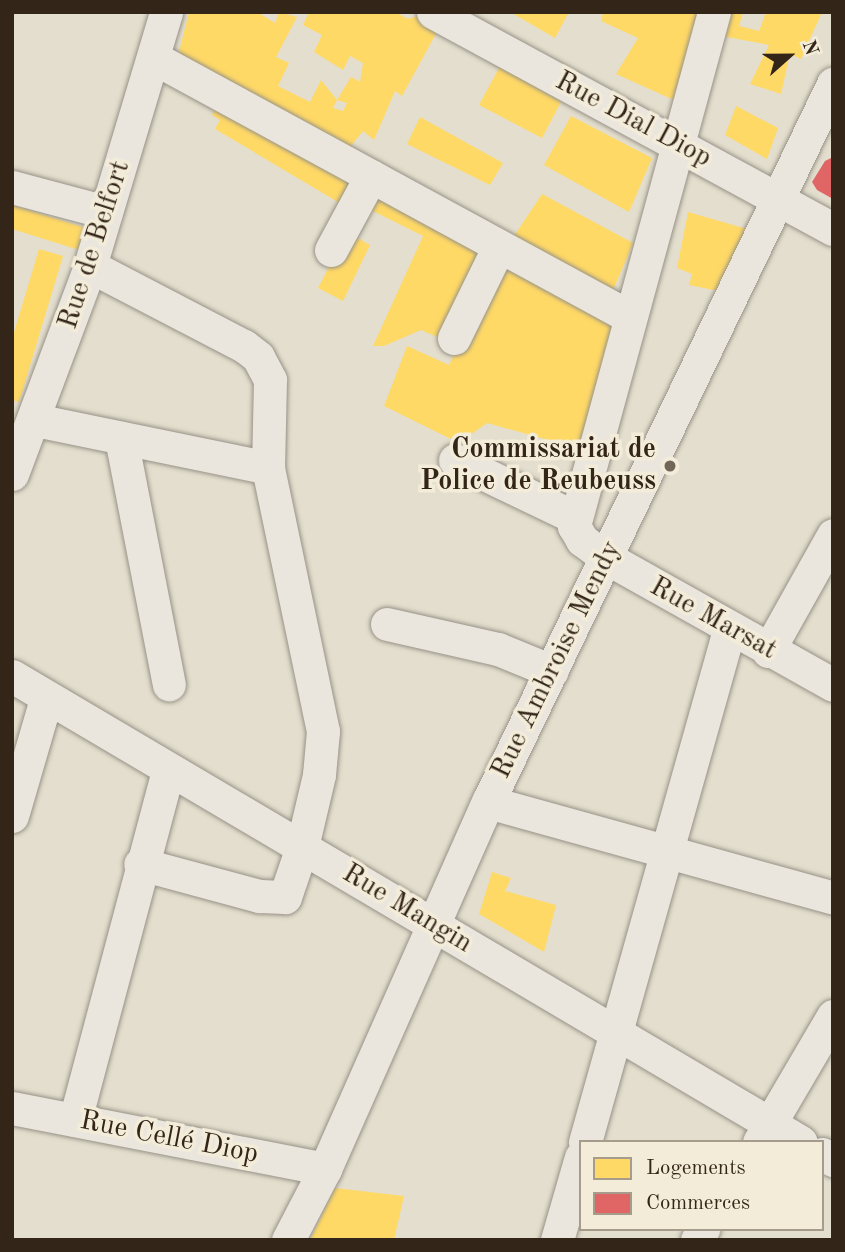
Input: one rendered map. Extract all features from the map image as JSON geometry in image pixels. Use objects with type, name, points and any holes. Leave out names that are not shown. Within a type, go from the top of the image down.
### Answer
[{"type":"street","name":"Rue de Belfort","points":[[12,474],[35,420],[90,266],[166,12]]},
{"type":"street","name":"Rue Dial Diop","points":[[433,12],[833,229]]},
{"type":"street","points":[[455,460],[574,517],[715,12]]},
{"type":"street","points":[[154,58],[629,317]]},
{"type":"street","name":"Rue Ambroise Mendy","points":[[288,1240],[325,1169],[488,802],[833,84]]},
{"type":"street","points":[[331,250],[371,176]]},
{"type":"street","points":[[12,187],[106,212]]},
{"type":"street","points":[[454,338],[499,246]]},
{"type":"street","points":[[90,266],[258,357],[270,380],[273,399],[268,468],[323,731],[318,775],[291,888],[276,900],[140,863]]},
{"type":"street","points":[[35,420],[268,468]]},
{"type":"street","points":[[121,438],[169,684]]},
{"type":"street","name":"Rue Marsat","points":[[574,517],[576,533],[607,558],[729,630],[833,685]]},
{"type":"street","points":[[768,651],[833,534]]},
{"type":"street","points":[[387,624],[498,649],[552,671]]},
{"type":"street","points":[[586,1140],[670,851],[729,630]]},
{"type":"street","name":"Rue Mangin","points":[[12,676],[46,699],[618,1031],[765,1133],[793,1140]]},
{"type":"street","points":[[12,816],[46,699]]},
{"type":"street","points":[[75,1120],[140,863],[168,770]]},
{"type":"street","points":[[488,802],[833,898]]},
{"type":"street","points":[[765,1133],[833,1016]]},
{"type":"street","name":"Rue Cellé Diop","points":[[12,1108],[325,1169]]},
{"type":"street","points":[[557,1240],[579,1164]]},
{"type":"building: Logements","points":[[189,12],[257,12],[275,23],[279,12],[297,17],[276,57],[289,63],[278,86],[310,102],[321,80],[337,100],[351,77],[360,82],[363,63],[350,56],[343,70],[314,52],[322,35],[303,25],[309,12],[395,12],[408,19],[420,15],[439,28],[402,96],[395,91],[374,140],[363,131],[345,153],[177,60]],"holes":[[[337,100],[347,103],[343,111],[333,108]]]},
{"type":"building: Logements","points":[[510,12],[569,12],[555,38]]},
{"type":"building: Logements","points":[[603,12],[708,12],[676,101],[616,74],[638,38],[601,21]]},
{"type":"building: Logements","points":[[730,12],[743,12],[739,26],[759,31],[766,12],[822,12],[801,59],[790,54],[781,94],[750,84],[769,45],[722,36]]},
{"type":"building: Logements","points":[[500,66],[561,102],[542,138],[479,105]]},
{"type":"building: Logements","points":[[736,106],[778,128],[767,159],[725,135]]},
{"type":"building: Logements","points":[[215,108],[358,183],[343,205],[215,129],[220,120],[212,115]]},
{"type":"building: Logements","points":[[571,116],[652,158],[629,212],[544,165]]},
{"type":"building: Logements","points":[[420,117],[503,163],[490,185],[407,144]]},
{"type":"building: Logements","points":[[371,191],[479,249],[444,340],[421,330],[384,346],[373,346],[423,236],[363,206]]},
{"type":"building: Logements","points":[[542,194],[633,243],[609,300],[512,239]]},
{"type":"building: Logements","points":[[12,205],[86,228],[79,250],[12,229]]},
{"type":"building: Logements","points":[[688,212],[747,229],[723,292],[689,285],[692,274],[677,268]]},
{"type":"building: Logements","points":[[347,232],[370,245],[343,301],[318,288]]},
{"type":"building: Logements","points":[[39,249],[63,256],[19,402],[12,400],[12,339]]},
{"type":"building: Logements","points":[[506,269],[618,327],[591,452],[487,423],[459,443],[384,406],[407,346],[449,365],[467,328]]},
{"type":"building: Logements","points":[[492,872],[511,878],[505,891],[556,905],[544,952],[479,914]]},
{"type":"building: Logements","points":[[335,1188],[404,1196],[394,1240],[311,1238]]},
{"type":"building: Commerces","points":[[833,157],[833,199],[817,190],[812,182],[825,161]]},
{"type":"place","name":"Commissariat de Police de Reubeuss","points":[[670,466]]}]
